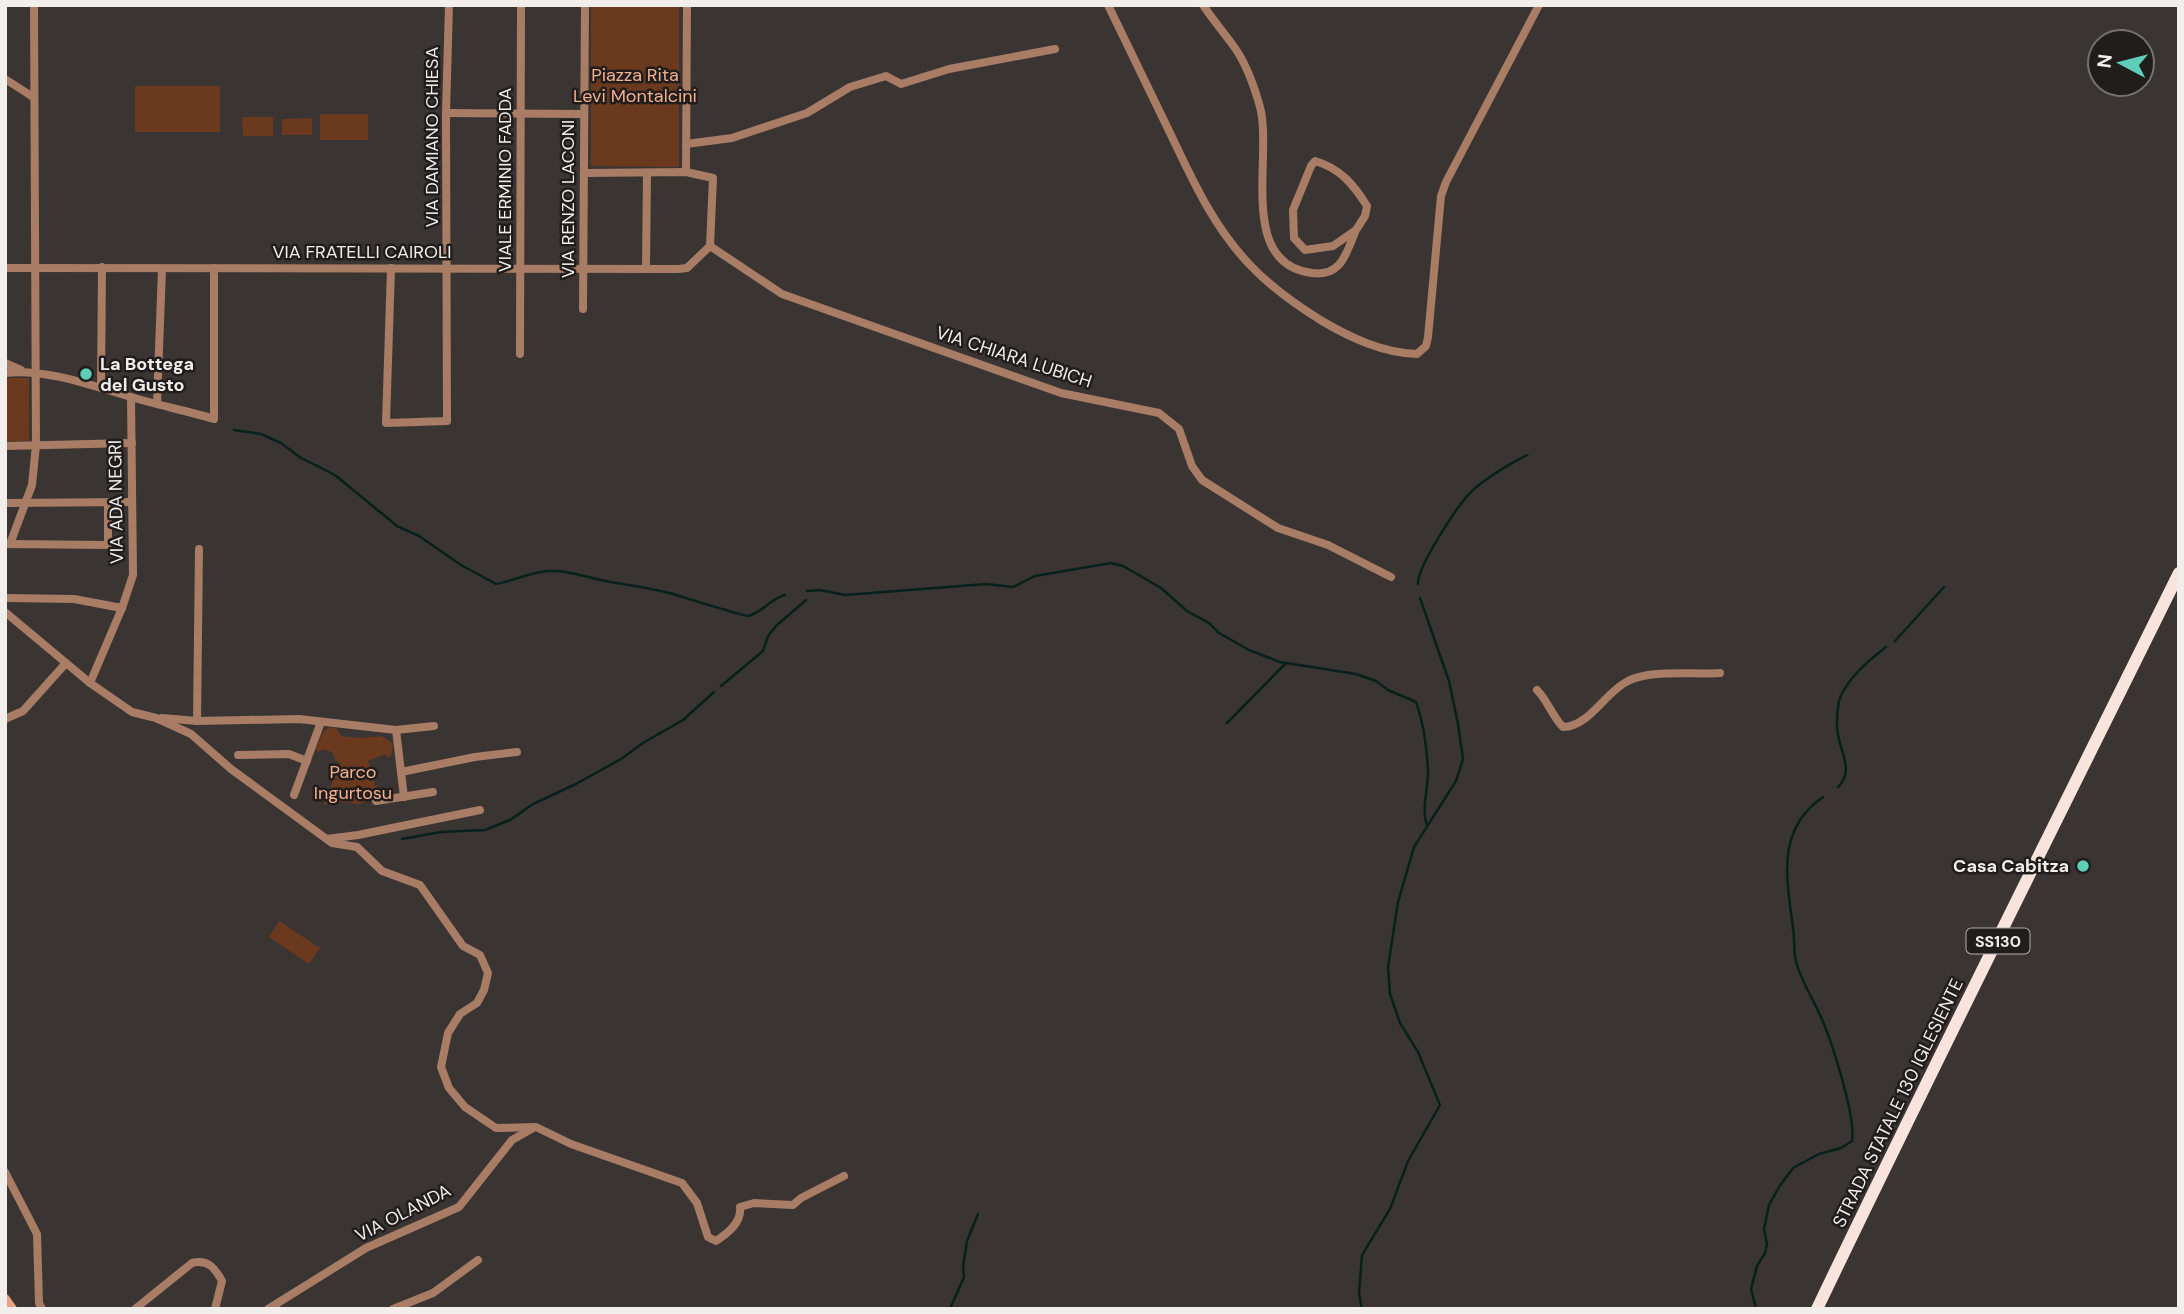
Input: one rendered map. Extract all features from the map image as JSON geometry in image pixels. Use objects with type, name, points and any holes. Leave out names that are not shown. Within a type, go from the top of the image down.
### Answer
[{"type":"highway","name":"STRADA STATALE 130 IGLESIENTE","points":[[1817,1309],[1911,1113],[2029,880],[2179,573]]},
{"type":"main road","points":[[5,1299],[12,1309]]},
{"type":"street","points":[[34,5],[36,445],[32,485],[7,544],[108,545],[108,502]]},
{"type":"street","name":"VIA DAMIANO CHIESA","points":[[391,268],[386,423],[447,421],[446,113],[449,5]]},
{"type":"street","name":"VIALE ERMINIO FADDA","points":[[520,354],[521,5]]},
{"type":"street","name":"VIA RENZO LACONI","points":[[583,309],[585,5]]},
{"type":"street","points":[[686,172],[687,5]]},
{"type":"street","points":[[1108,5],[1200,196],[1220,228],[1250,265],[1301,308],[1349,337],[1403,354],[1417,354],[1426,346],[1441,196],[1446,182],[1539,5]]},
{"type":"street","points":[[1203,5],[1237,51],[1259,104],[1264,123],[1263,220],[1274,251],[1288,265],[1303,272],[1330,274],[1340,265],[1365,216],[1367,206],[1349,180],[1329,165],[1315,161],[1293,210],[1294,238],[1306,250],[1333,246],[1356,230]]},
{"type":"street","points":[[686,144],[732,138],[807,113],[850,87],[886,76],[901,84],[949,69],[1055,49]]},
{"type":"street","points":[[5,79],[33,97]]},
{"type":"street","points":[[446,113],[584,114]]},
{"type":"street","points":[[584,173],[686,172],[713,177],[710,246]]},
{"type":"street","points":[[646,269],[647,173]]},
{"type":"street","name":"VIA FRATELLI CAIROLI","points":[[5,268],[687,268],[710,246]]},
{"type":"street","name":"VIA CHIARA LUBICH","points":[[710,246],[782,294],[1061,393],[1159,413],[1179,429],[1192,466],[1202,480],[1278,528],[1328,545],[1391,577]]},
{"type":"street","points":[[101,387],[102,267]]},
{"type":"street","points":[[5,363],[21,370],[101,387],[214,419],[214,268]]},
{"type":"street","points":[[157,403],[162,269]]},
{"type":"street","points":[[5,373],[21,370]]},
{"type":"street","name":"VIA ADA NEGRI","points":[[90,683],[133,575],[131,397]]},
{"type":"street","points":[[5,446],[132,443]]},
{"type":"street","points":[[5,503],[131,502]]},
{"type":"street","points":[[197,721],[199,549]]},
{"type":"street","points":[[5,598],[74,599],[122,608]]},
{"type":"street","points":[[5,612],[90,683],[132,712],[156,718],[197,721],[299,719],[396,730],[434,726]]},
{"type":"street","points":[[5,719],[23,710],[66,663]]},
{"type":"street","points":[[1536,690],[1543,696],[1555,720],[1563,727],[1570,727],[1582,721],[1627,681],[1643,675],[1720,673]]},
{"type":"street","points":[[156,718],[191,734],[231,769],[332,843],[357,847],[382,871],[420,885],[463,946],[480,955],[488,973],[484,990],[477,1003],[460,1014],[448,1033],[441,1067],[449,1088],[465,1107],[496,1128],[536,1127],[571,1144],[682,1183],[697,1203],[708,1237],[716,1241],[731,1230],[741,1214],[740,1207],[754,1203],[793,1205],[801,1198],[844,1176]]},
{"type":"street","points":[[294,795],[321,722]]},
{"type":"street","points":[[396,730],[404,797]]},
{"type":"street","points":[[401,772],[475,757],[517,752]]},
{"type":"street","points":[[238,755],[289,754],[307,761]]},
{"type":"street","points":[[376,801],[433,792]]},
{"type":"street","points":[[327,839],[480,810]]},
{"type":"street","name":"VIA OLANDA","points":[[268,1309],[366,1248],[459,1207],[512,1140],[536,1127]]},
{"type":"street","points":[[5,1172],[37,1234],[39,1303],[42,1309]]},
{"type":"street","points":[[393,1309],[433,1293],[478,1260]]},
{"type":"street","points":[[135,1309],[192,1263],[201,1261],[208,1263],[222,1281],[215,1309]]},
{"type":"green space","name":"Piazza Rita Levi Montalcini","points":[[591,5],[679,5],[679,167],[591,166]]},
{"type":"green space","points":[[135,86],[220,86],[220,132],[135,132]]},
{"type":"green space","points":[[320,114],[368,114],[368,140],[320,140]]},
{"type":"green space","points":[[242,117],[273,117],[273,136],[243,136]]},
{"type":"green space","points":[[312,118],[312,135],[282,135],[282,119]]},
{"type":"green space","points":[[5,378],[29,378],[29,441],[5,441]]},
{"type":"green space","name":"Parco Ingurtosu","points":[[330,727],[336,728],[341,736],[382,736],[393,744],[391,756],[387,757],[385,754],[368,761],[370,767],[374,767],[374,785],[381,796],[359,804],[340,802],[323,805],[340,763],[335,760],[333,753],[325,749],[318,752],[316,749],[323,732]]},
{"type":"green space","points":[[279,921],[320,948],[309,964],[269,937]]},
{"type":"waterway","points":[[234,430],[261,434],[281,443],[301,458],[335,475],[397,526],[419,536],[461,565],[496,584],[541,572],[561,571],[666,592],[748,616],[785,595]]},
{"type":"waterway","points":[[1418,584],[1431,550],[1466,498],[1491,476],[1527,455]]},
{"type":"waterway","points":[[807,591],[820,590],[845,595],[986,584],[1013,587],[1035,576],[1111,563],[1123,566],[1161,588],[1187,611],[1249,650],[1280,662],[1356,674],[1376,681],[1388,690],[1416,702],[1427,754],[1427,826]]},
{"type":"waterway","points":[[1895,641],[1944,587]]},
{"type":"waterway","points":[[1362,1309],[1359,1294],[1362,1255],[1390,1209],[1408,1161],[1440,1105],[1418,1052],[1400,1023],[1390,994],[1388,967],[1398,902],[1414,847],[1456,781],[1463,759],[1449,681],[1420,598]]},
{"type":"waterway","points":[[721,686],[763,651],[768,636],[776,626],[806,600]]},
{"type":"waterway","points":[[1838,787],[1843,781],[1846,768],[1837,731],[1839,701],[1852,678],[1886,647]]},
{"type":"waterway","points":[[1227,723],[1286,663]]},
{"type":"waterway","points":[[402,839],[441,832],[485,830],[510,820],[533,804],[621,759],[683,720],[714,692]]},
{"type":"waterway","points":[[1756,1309],[1751,1289],[1767,1244],[1764,1229],[1769,1205],[1779,1187],[1793,1168],[1852,1141],[1850,1114],[1836,1058],[1796,961],[1788,892],[1791,840],[1797,825],[1808,810],[1823,797]]},
{"type":"waterway","points":[[950,1309],[964,1277],[967,1241],[978,1214]]},
{"type":"place","name":"La Bottega del Gusto","points":[[86,374]]},
{"type":"place","name":"Casa Cabitza","points":[[2083,866]]}]
